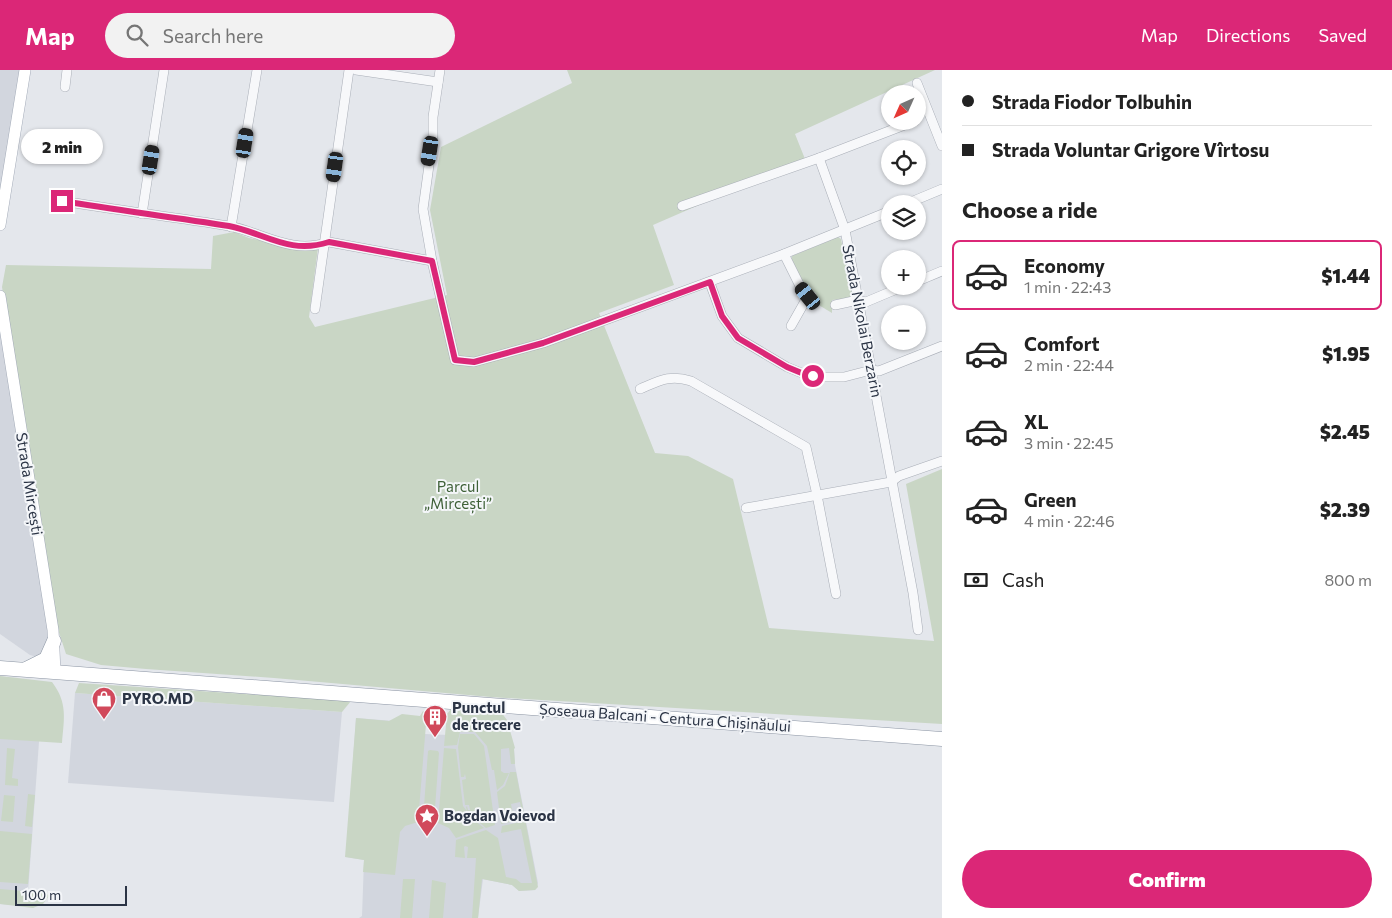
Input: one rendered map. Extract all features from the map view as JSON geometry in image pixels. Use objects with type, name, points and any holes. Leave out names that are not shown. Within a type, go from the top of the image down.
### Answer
[{"type":"highway","points":[[23,670],[46,659],[54,641]]},
{"type":"highway","name":"Șoseaua Balcani - Centura Chișinăului","points":[[0,668],[942,739]]},
{"type":"main road","points":[[0,225],[25,70]]},
{"type":"main road","name":"Strada Mircești","points":[[0,296],[54,641],[55,672]]},
{"type":"street","points":[[65,86],[67,70]]},
{"type":"street","points":[[142,214],[164,70]]},
{"type":"street","points":[[231,227],[257,70]]},
{"type":"street","points":[[315,309],[349,70]]},
{"type":"street","points":[[356,70],[438,82]]},
{"type":"street","points":[[440,70],[423,209],[432,261],[455,360],[474,362],[543,343],[784,254],[881,214]]},
{"type":"street","points":[[917,83],[942,146]]},
{"type":"street","points":[[926,117],[930,115]]},
{"type":"street","points":[[682,206],[892,130]]},
{"type":"street","name":"Strada Nikolai Berzarin","points":[[819,158],[845,230],[913,593],[918,630]]},
{"type":"street","points":[[926,196],[942,189]]},
{"type":"street","points":[[62,201],[231,227],[281,243],[302,247],[318,246],[329,242],[432,261]]},
{"type":"street","points":[[784,254],[801,288],[808,296],[791,326]]},
{"type":"street","points":[[926,278],[942,271]]},
{"type":"street","points":[[710,282],[722,316],[738,338],[787,367],[804,374],[834,378],[871,370],[879,371],[942,346]]},
{"type":"street","points":[[835,304],[858,300],[866,302],[883,295]]},
{"type":"street","points":[[640,389],[672,377],[680,377],[691,381],[806,447],[836,594]]},
{"type":"street","points":[[746,508],[892,482],[899,476],[942,461]]},
{"type":"shaded area","points":[[0,70],[21,70],[0,204]]},
{"type":"shaded area","points":[[0,322],[48,632],[47,651],[37,657],[30,655],[0,634]]},
{"type":"shaded area","points":[[75,693],[342,712],[334,802],[68,783]]},
{"type":"shaded area","points":[[0,699],[42,701],[27,906],[0,904]]},
{"type":"shaded area","points":[[356,718],[419,723],[425,734],[448,735],[448,732],[492,728],[514,749],[515,765],[538,883],[535,890],[519,891],[512,885],[483,879],[478,918],[359,918],[362,916],[364,860],[346,857]]},
{"type":"green space","name":"Parcul „Mircești”","points":[[567,70],[935,70],[902,85],[881,85],[881,95],[795,134],[805,159],[653,225],[674,285],[599,313],[655,453],[688,456],[733,479],[769,628],[934,641],[906,484],[942,469],[942,724],[491,697],[101,665],[66,654],[55,620],[2,287],[6,265],[211,269],[213,236],[234,232],[249,238],[268,242],[318,248],[309,317],[315,327],[447,295],[430,210],[441,147],[572,83]]},
{"type":"green space","points":[[838,237],[841,239],[852,294],[851,298],[832,300],[832,313],[812,301],[816,293],[801,283],[791,263],[792,256]]},
{"type":"green space","points":[[0,676],[52,682],[63,704],[62,743],[0,739]]},
{"type":"green space","points":[[79,683],[351,701],[342,712],[75,693]]},
{"type":"green space","points":[[451,709],[501,712],[507,720],[515,748],[515,764],[511,764],[509,748],[501,749],[501,771],[509,773],[503,785],[497,790],[494,770],[492,770],[487,746],[475,732],[460,732],[457,745],[444,746],[447,714]]},
{"type":"green space","points":[[423,711],[427,712],[418,822],[405,826],[400,832],[395,875],[363,872],[364,860],[345,857],[356,718],[389,721],[402,714],[420,716]]},
{"type":"green space","points":[[460,734],[474,734],[484,746],[495,825],[486,828],[467,811],[467,806],[468,810],[470,810],[469,805],[465,805],[462,780],[466,779],[465,774],[464,777],[461,777],[458,747]]},
{"type":"green space","points":[[7,748],[15,749],[12,778],[18,779],[18,786],[5,785]]},
{"type":"green space","points":[[444,748],[456,749],[463,806],[474,820],[484,828],[456,838],[449,828],[438,823]]},
{"type":"green space","points":[[428,751],[438,751],[439,753],[434,822],[432,824],[425,824],[423,821]]},
{"type":"green space","points":[[510,772],[516,772],[538,887],[535,890],[519,891],[512,885],[482,879],[478,918],[472,918],[476,858],[467,858],[468,847],[465,846],[465,858],[455,857],[456,840],[486,830],[498,838],[506,877],[516,879],[521,883],[532,883],[521,829],[501,833],[502,826],[520,822],[519,819],[523,818],[520,802],[511,804],[514,820],[518,820],[501,824],[497,792],[505,786]]},
{"type":"green space","points":[[28,794],[35,795],[32,827],[25,826]]},
{"type":"green space","points":[[4,795],[15,796],[13,822],[1,821]]},
{"type":"green space","points":[[0,831],[32,834],[28,884],[0,882]]},
{"type":"green space","points":[[403,879],[415,879],[412,918],[400,918]]},
{"type":"green space","points":[[432,880],[446,883],[443,918],[429,918]]},
{"type":"green space","points":[[0,889],[46,893],[49,896],[43,904],[33,908],[0,904]]},
{"type":"place","name":"PYRO.MD","points":[[104,720]]},
{"type":"place","name":"Punctul de trecere","points":[[435,738]]},
{"type":"place","name":"Bogdan Voievod","points":[[427,837]]},
{"type":"route","points":[[62,201],[231,227],[281,243],[302,247],[318,246],[329,242],[432,261],[455,360],[464,362],[474,362],[543,343],[710,282],[722,316],[738,338],[787,367],[813,376]]}]
